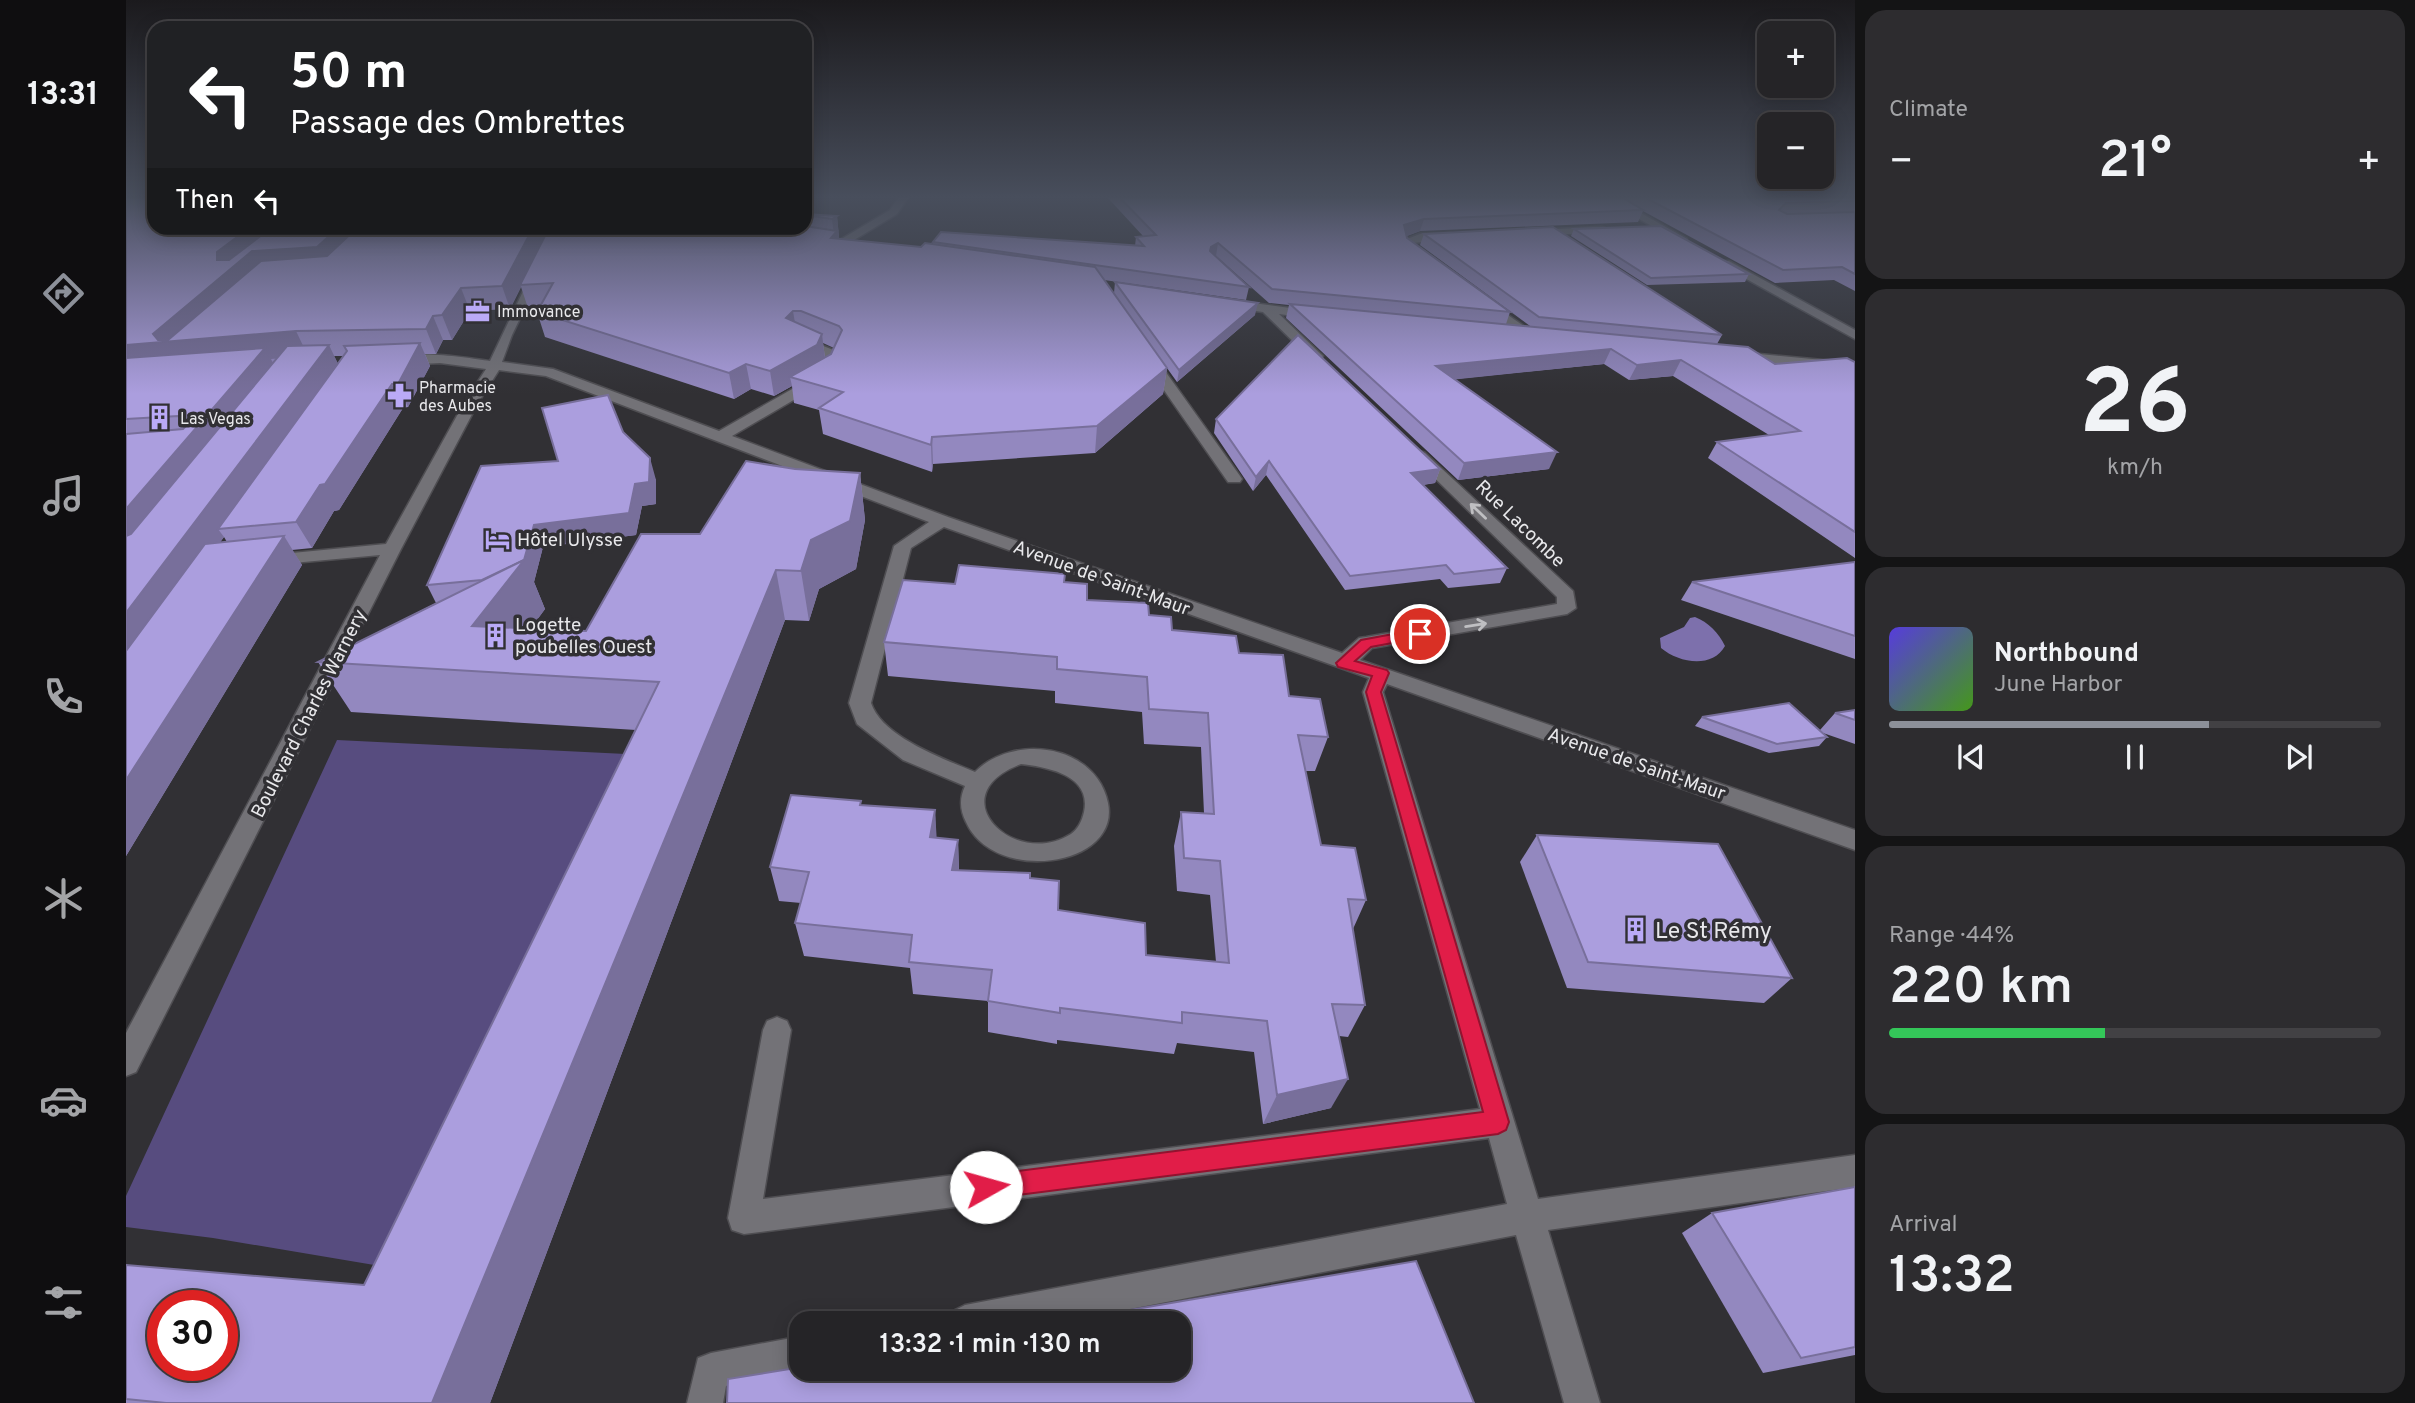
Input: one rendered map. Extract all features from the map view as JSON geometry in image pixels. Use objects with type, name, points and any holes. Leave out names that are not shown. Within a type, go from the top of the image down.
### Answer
[{"type":"street","points":[[494,367],[542,263]]},
{"type":"street","points":[[1726,263],[1855,335]]},
{"type":"street","points":[[1251,294],[1327,367]]},
{"type":"street","points":[[1475,295],[1530,336]]},
{"type":"street","points":[[1212,302],[1323,315]]},
{"type":"street","points":[[1502,333],[1543,337]]},
{"type":"street","points":[[722,436],[828,374],[836,356],[799,341]]},
{"type":"street","points":[[1141,348],[1234,479]]},
{"type":"street","points":[[1732,352],[1745,357],[1855,367]]},
{"type":"street","name":"Avenue de Saint-Maur","points":[[383,361],[440,359],[548,372],[942,521],[1855,841]]},
{"type":"street","name":"Boulevard Charles Warnery","points":[[126,1062],[392,549],[471,403],[494,367]]},
{"type":"street","name":"Rue Lacombe","points":[[1344,663],[1366,643],[1567,608],[1566,595],[1407,443]]},
{"type":"street","points":[[942,521],[903,546],[860,703],[865,719],[911,754],[977,782]]},
{"type":"street","points":[[258,561],[392,549]]},
{"type":"street","points":[[1381,673],[1373,692],[1510,1166],[1582,1403]]},
{"type":"street","points":[[1039,755],[1058,759],[1074,767],[1096,792],[1099,807],[1095,822],[1084,838],[1066,848],[1044,853],[1021,852],[1000,844],[983,831],[974,816],[972,799],[977,782],[988,770],[1003,761],[1020,756],[1039,755]]},
{"type":"street","points":[[777,1030],[744,1218],[1498,1122]]},
{"type":"street","points":[[1028,1311],[1525,1217],[1855,1171]]},
{"type":"street","points":[[705,1403],[711,1371],[789,1356]]},
{"type":"shaded area","points":[[1695,617],[1709,625],[1720,637],[1725,646],[1719,653],[1704,661],[1695,661],[1677,657],[1661,648],[1660,638],[1684,627],[1690,618]]},
{"type":"shaded area","points":[[337,740],[626,754],[398,1269],[213,1238],[126,1227],[126,1196]]},
{"type":"building","points":[[126,263],[237,263],[153,334],[158,340],[168,340],[258,263],[514,263],[502,286],[461,288],[442,315],[433,316],[426,329],[296,331],[126,345]]},
{"type":"building","points":[[531,263],[1070,263],[1095,267],[1167,368],[1097,426],[932,437],[931,445],[819,408],[843,392],[790,377],[831,354],[842,330],[839,326],[801,311],[793,311],[786,318],[822,334],[817,345],[770,371],[746,364],[729,373],[537,312],[553,283],[520,285]]},
{"type":"building","points":[[1084,263],[1224,263],[1249,287]]},
{"type":"building","points":[[1242,263],[1442,263],[1510,312],[1272,289]]},
{"type":"building","points":[[1465,263],[1610,263],[1722,335],[1539,317]]},
{"type":"building","points":[[1628,263],[1730,263],[1749,274],[1651,278]]},
{"type":"building","points":[[1771,263],[1855,263],[1855,274],[1842,267],[1783,270]]},
{"type":"building","points":[[1115,282],[1258,303],[1179,370]]},
{"type":"building","points":[[1290,304],[1748,347],[1775,364],[1847,358],[1855,362],[1855,532],[1717,442],[1800,431],[1681,360],[1637,365],[1611,349],[1436,366],[1557,452],[1464,463]]},
{"type":"building","points":[[1298,335],[1440,469],[1411,473],[1507,568],[1454,574],[1446,565],[1350,576],[1269,461],[1256,477],[1216,419]]},
{"type":"building","points":[[420,343],[398,384],[392,384],[325,484],[320,485],[296,522],[218,529],[347,351],[344,346]]},
{"type":"building","points":[[329,345],[126,613],[126,536],[131,534],[287,346]]},
{"type":"building","points":[[265,348],[126,509],[126,434],[183,429],[189,423],[178,416],[126,419],[126,358]]},
{"type":"building","points":[[608,395],[623,432],[650,458],[649,482],[635,484],[629,513],[534,525],[524,560],[482,580],[427,585],[481,466],[558,461],[542,408]]},
{"type":"building","points":[[746,461],[795,469],[860,473],[850,521],[811,540],[801,571],[776,570],[432,1403],[166,1403],[126,1399],[126,1265],[364,1285],[659,682],[318,662],[524,560],[472,626],[586,631],[641,534],[700,534]]},
{"type":"building","points":[[284,536],[126,780],[126,651],[205,544]]},
{"type":"building","points":[[1855,562],[1855,636],[1692,582]]},
{"type":"building","points":[[959,565],[1065,574],[1064,582],[1087,584],[1087,600],[1148,603],[1149,615],[1171,617],[1172,630],[1236,636],[1239,653],[1283,655],[1289,696],[1320,699],[1328,737],[1298,735],[1321,845],[1355,848],[1366,900],[1348,899],[1365,1005],[1332,1004],[1348,1079],[1277,1095],[1267,1021],[1182,1012],[1182,1023],[1060,1008],[1060,1013],[988,1001],[992,970],[909,962],[912,935],[795,923],[809,872],[770,867],[791,795],[861,801],[860,805],[935,810],[930,837],[958,840],[952,870],[1030,873],[1030,878],[1059,881],[1058,910],[1145,923],[1146,955],[1229,963],[1220,861],[1184,858],[1181,812],[1214,814],[1208,713],[1149,709],[1147,677],[1057,669],[1057,657],[884,642],[903,580],[955,584]]},
{"type":"building","points":[[1789,703],[1827,737],[1777,744],[1702,717]]},
{"type":"building","points":[[1855,710],[1855,720],[1835,713]]},
{"type":"building","name":"Le St Rémy","points":[[1537,835],[1718,844],[1792,978],[1588,962]]},
{"type":"building","points":[[1855,1187],[1855,1347],[1801,1358],[1712,1213]]},
{"type":"building","points":[[1416,1261],[1474,1403],[727,1403],[728,1379],[789,1369],[789,1381],[1191,1381],[1191,1311],[1124,1311]]},
{"type":"place","name":"Immovance","points":[[477,311]]},
{"type":"place","name":"Pharmacie des Aubes","points":[[399,396]]},
{"type":"place","name":"Las Vegas","points":[[160,418]]},
{"type":"place","name":"Hôtel Ulysse","points":[[497,539]]},
{"type":"place","name":"Logette poubelles Ouest","points":[[495,635]]},
{"type":"place","name":"Le St Rémy","points":[[1635,930]]},
{"type":"route","points":[[986,1187],[1498,1122],[1373,692],[1381,673],[1344,663],[1366,643],[1420,634]]}]
